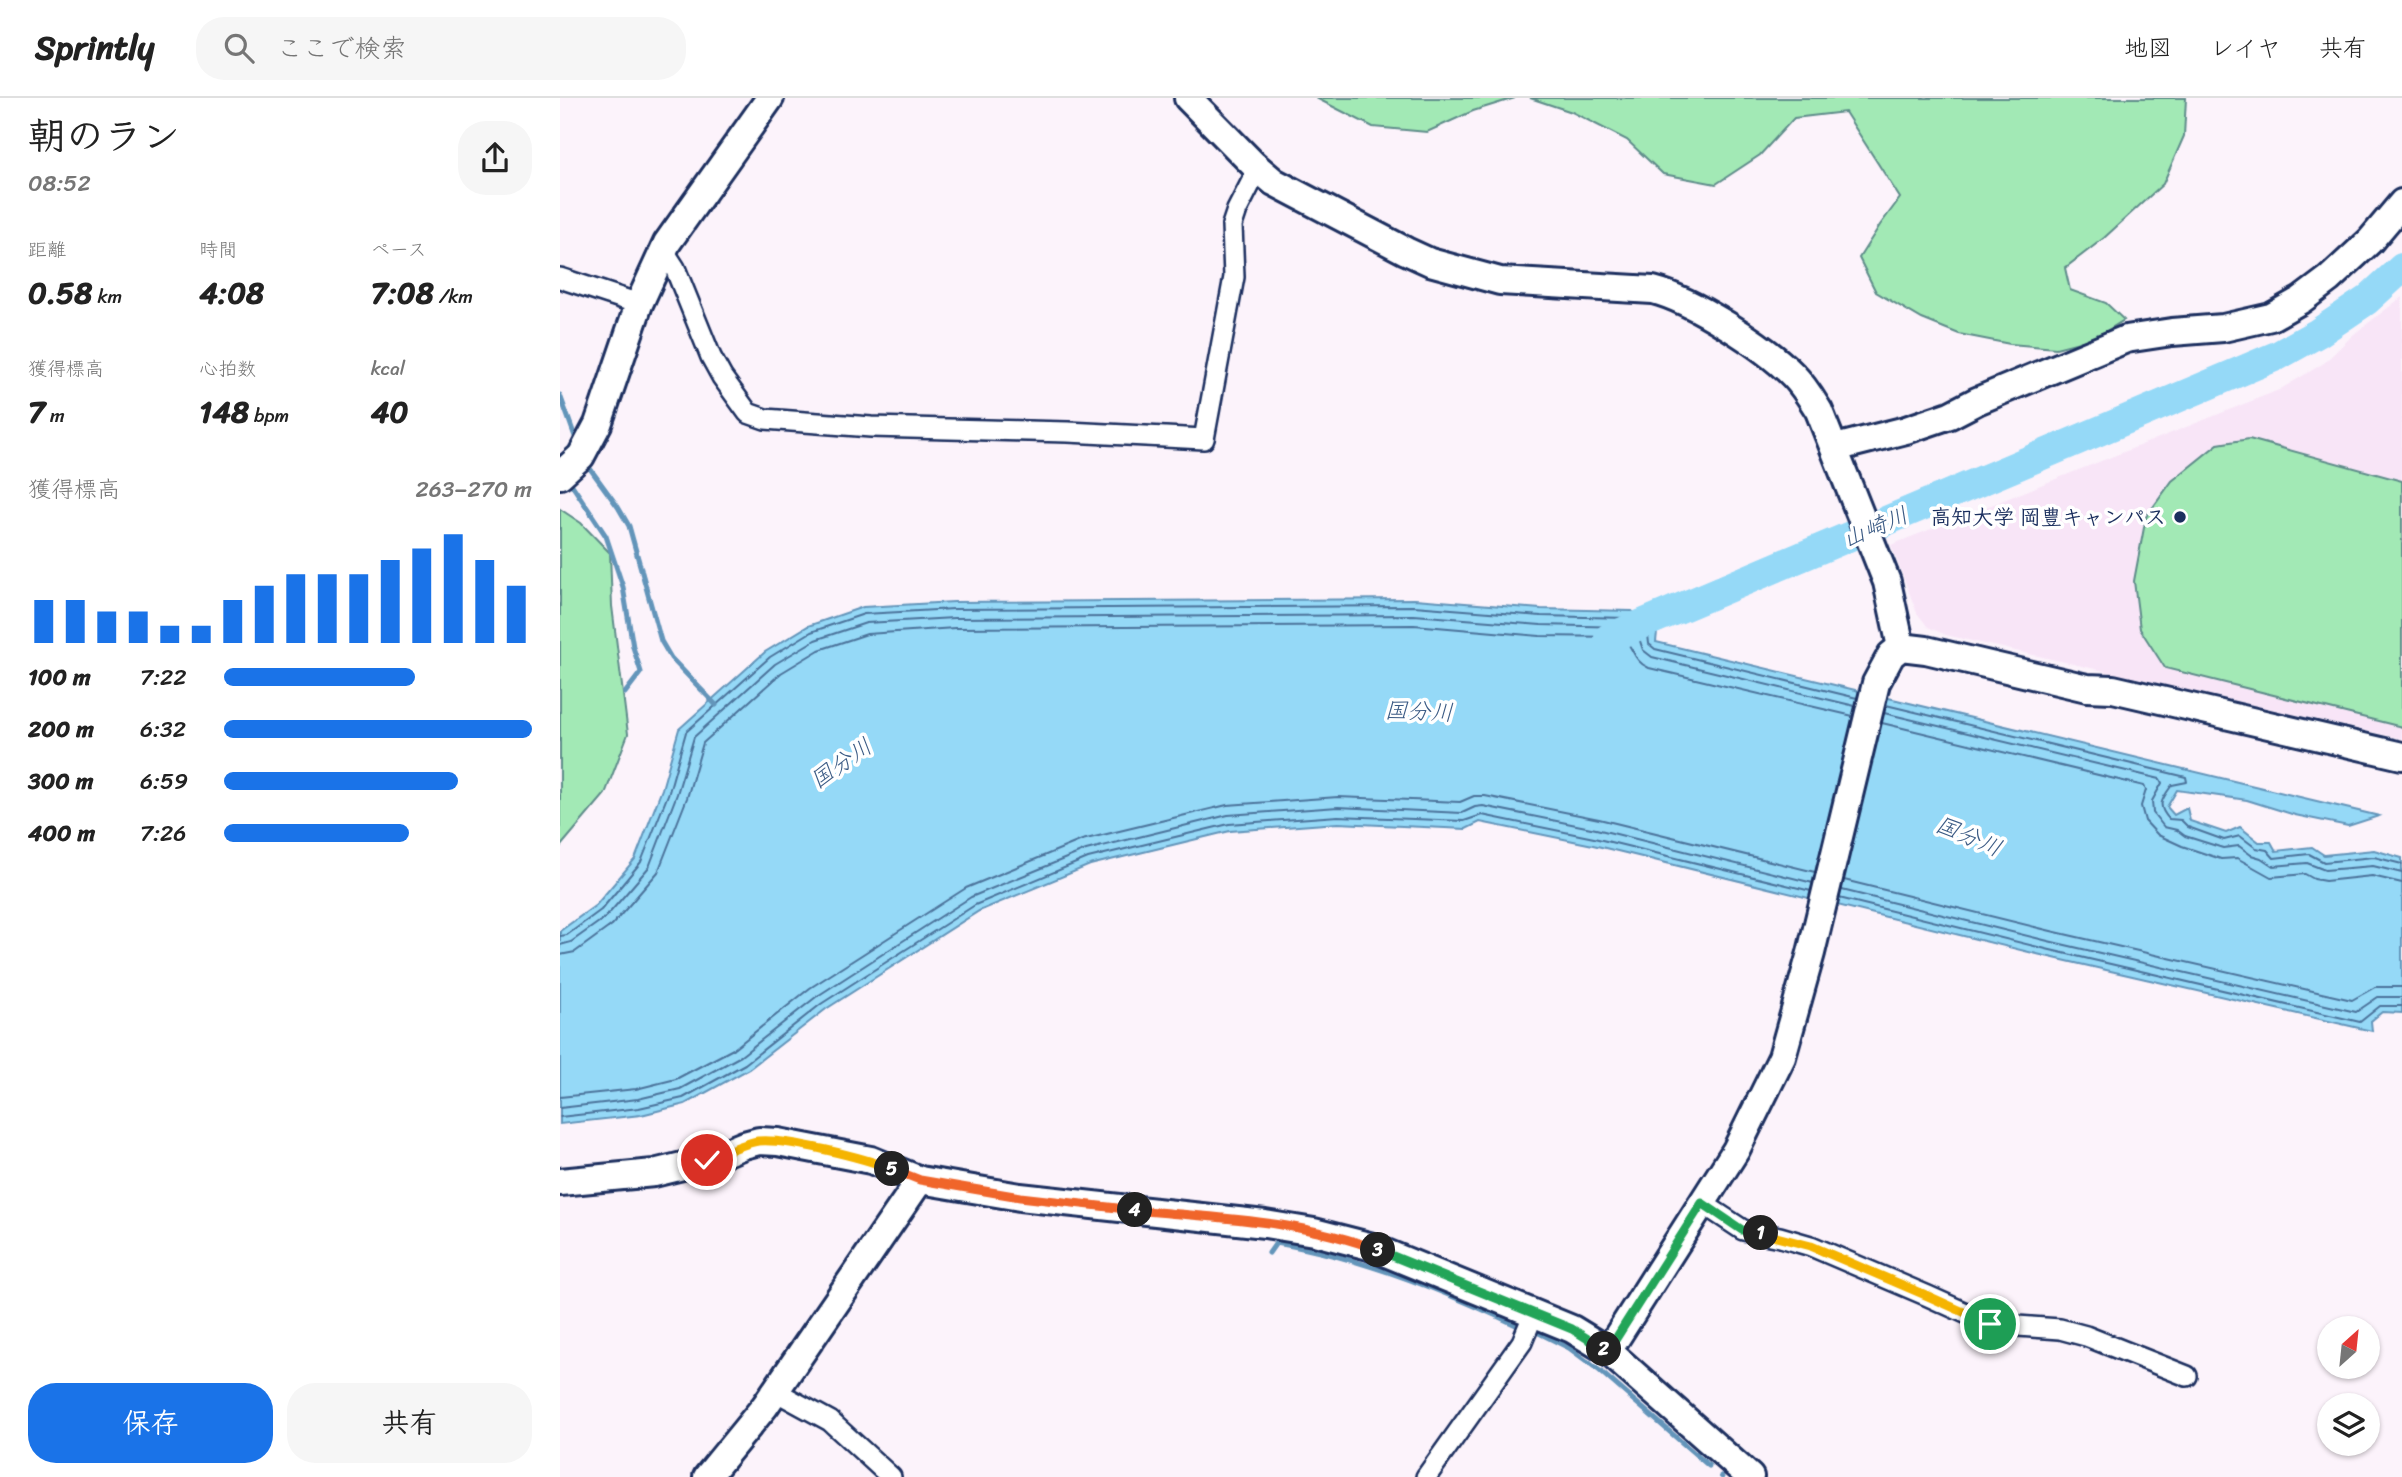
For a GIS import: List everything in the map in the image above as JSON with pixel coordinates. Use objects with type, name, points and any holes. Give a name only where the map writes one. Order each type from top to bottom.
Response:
[{"type":"street","points":[[571,464],[605,405],[639,304],[667,243],[770,98]]},
{"type":"street","points":[[1188,98],[1274,182],[1406,251],[1443,266],[1500,281],[1653,290],[1671,294],[1750,342],[1793,374],[1808,392],[1835,448],[1874,544],[1887,582],[1901,647]]},
{"type":"street","points":[[664,251],[675,268],[711,357],[722,377],[748,412],[765,419],[871,427],[1068,432],[1203,439],[1234,277],[1233,225],[1258,169]]},
{"type":"street","points":[[1835,448],[1906,430],[1950,415],[1977,401],[2126,339],[2223,328],[2271,317],[2301,300],[2329,279],[2370,241],[2402,203]]},
{"type":"street","points":[[560,278],[639,304]]},
{"type":"street","points":[[1608,1351],[1736,1150],[1782,1057],[1811,954],[1876,682],[1891,655],[1901,647],[1926,650],[2088,688],[2126,692],[2402,756]]},
{"type":"street","points":[[560,1182],[654,1173],[707,1160],[744,1145],[760,1141],[778,1142],[871,1160],[920,1180],[1020,1197],[1314,1231],[1369,1246],[1572,1329],[1608,1351],[1750,1477]]},
{"type":"street","points":[[707,1477],[775,1391],[920,1180]]},
{"type":"street","points":[[1702,1203],[1742,1230],[1811,1246],[1990,1324],[2060,1329],[2087,1336],[2187,1376]]},
{"type":"street","points":[[1426,1477],[1522,1342],[1534,1313]]},
{"type":"street","points":[[775,1391],[830,1421],[891,1477]]},
{"type":"shaded area","name":"高知大学 岡豊キャンパス","points":[[2402,297],[2402,739],[1946,635],[1928,627],[1917,613],[1891,545],[2279,390],[2324,363],[2354,334]]},
{"type":"green space","points":[[1316,98],[1515,98],[1473,111],[1427,132],[1373,127]]},
{"type":"green space","points":[[1530,98],[2186,98],[2184,136],[2163,184],[2104,238],[2065,268],[2070,290],[2106,303],[2124,320],[2095,338],[2056,348],[2010,344],[1959,334],[1922,319],[1876,292],[1859,258],[1900,198],[1845,112],[1794,118],[1760,155],[1716,184],[1663,174],[1627,140],[1572,112]]},
{"type":"green space","points":[[2249,439],[2402,481],[2402,727],[2165,668],[2140,629],[2134,581],[2146,517],[2172,481],[2218,444]]},
{"type":"green space","points":[[560,509],[581,523],[610,553],[612,606],[628,734],[605,794],[560,847]]},
{"type":"water","name":"国分川","points":[[1415,599],[1541,609],[1632,611],[1657,632],[1656,642],[2379,816],[2348,826],[2295,815],[2247,800],[2177,790],[2167,807],[2174,815],[2187,808],[2190,821],[2226,833],[2240,827],[2259,842],[2271,842],[2276,851],[2312,847],[2324,855],[2374,850],[2402,858],[2402,1013],[2382,1012],[2371,1021],[2372,1031],[2045,956],[1593,845],[1480,822],[1466,829],[1338,823],[1230,831],[1090,865],[979,911],[826,1009],[749,1069],[685,1104],[641,1115],[560,1124],[560,931],[596,905],[635,859],[662,789],[679,729],[765,652],[808,626],[863,607],[954,602]]},
{"type":"waterway","name":"山崎川","points":[[1609,638],[2279,355],[2367,300],[2402,268]]},
{"type":"waterway","points":[[560,395],[578,445]]},
{"type":"waterway","points":[[586,463],[629,526],[661,641],[671,658],[716,705]]},
{"type":"waterway","points":[[568,479],[606,536],[623,587],[633,647],[641,672],[625,693]]},
{"type":"waterway","points":[[1269,1253],[1276,1243],[1369,1266],[1460,1299],[1518,1326]]},
{"type":"waterway","points":[[1535,1331],[1569,1348],[1600,1371],[1709,1466]]},
{"type":"place","name":"高知大学 岡豊キャンパス","points":[[2180,517]]},
{"type":"route","points":[[707,1160],[744,1145],[760,1141],[778,1142],[871,1160],[920,1180],[1020,1197],[1314,1231],[1369,1246],[1534,1313],[1572,1329],[1608,1351],[1702,1203],[1742,1230],[1811,1246],[1990,1324]]}]
